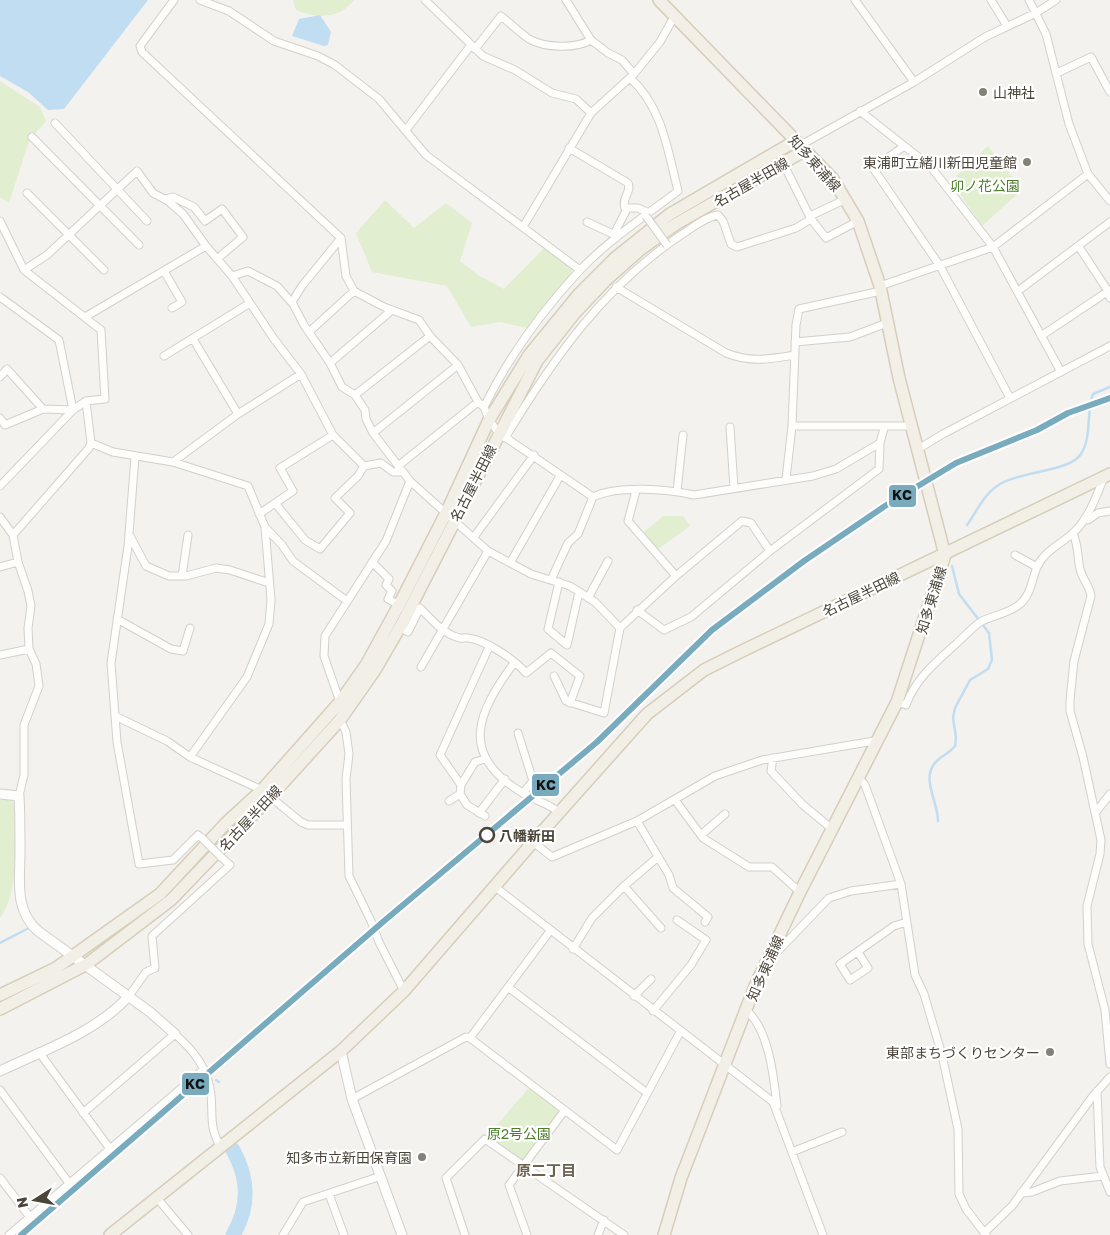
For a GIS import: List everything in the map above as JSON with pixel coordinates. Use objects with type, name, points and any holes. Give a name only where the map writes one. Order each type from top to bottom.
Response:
[{"type":"main road","name":"知多東浦線","points":[[659,0],[833,179],[858,221],[880,288],[911,426],[945,555],[897,702],[772,950],[746,1010],[681,1178],[664,1235]]},
{"type":"main road","name":"名古屋半田線","points":[[0,995],[56,968],[160,894],[226,823],[267,793],[340,720],[375,670],[400,627],[450,515],[489,420],[528,354],[578,294],[615,258],[670,214],[790,144],[801,145],[797,155],[676,224],[641,249],[606,280],[574,314],[537,361],[502,435],[450,515],[366,665],[340,702],[267,793],[172,900],[87,964],[0,1009]]},
{"type":"main road","name":"名古屋半田線","points":[[110,1235],[341,1051],[404,991],[532,842],[647,714],[704,670],[874,586],[945,555],[1107,475]]},
{"type":"street","points":[[174,0],[140,46],[142,52],[341,238],[346,276],[354,290],[362,297],[419,320],[430,336],[458,365],[489,420],[502,435],[534,455],[560,476],[593,496]]},
{"type":"street","points":[[200,0],[229,11],[274,41],[318,56],[335,65],[379,99],[426,155],[580,270]]},
{"type":"street","points":[[425,0],[473,47],[490,60],[515,70],[552,93],[576,99],[591,113]]},
{"type":"street","points":[[275,503],[305,540],[320,549],[350,513],[335,498],[358,476],[364,466],[381,463],[393,472],[400,469],[481,404],[533,326],[580,270],[616,237],[678,191],[663,128],[650,102],[622,60],[608,53],[591,40],[566,0]]},
{"type":"street","points":[[855,0],[914,82]]},
{"type":"street","points":[[991,0],[1007,26]]},
{"type":"street","points":[[1029,0],[1046,34],[1068,124],[1088,174],[1110,201]]},
{"type":"street","points":[[801,145],[914,82],[964,50],[1007,26],[1036,13],[1056,0]]},
{"type":"street","points":[[406,130],[473,47],[501,16],[530,39],[538,42],[567,46],[591,40]]},
{"type":"street","points":[[523,227],[591,113],[632,76],[660,42],[674,17]]},
{"type":"street","points":[[1057,73],[1091,57],[1110,92]]},
{"type":"street","points":[[860,111],[930,167],[993,247],[1062,372]]},
{"type":"street","points":[[55,123],[147,221]]},
{"type":"street","points":[[32,137],[139,245]]},
{"type":"street","points":[[903,147],[873,168],[940,266],[1010,398]]},
{"type":"street","points":[[569,148],[628,183],[629,191],[624,200],[627,209],[616,237]]},
{"type":"street","points":[[783,163],[810,218],[826,238],[858,221]]},
{"type":"street","points":[[24,270],[47,255],[68,233],[136,171],[153,193],[165,199],[183,214],[206,246],[232,276],[301,374],[333,435],[364,466]]},
{"type":"street","points":[[786,479],[792,426],[794,355],[799,309],[880,288],[993,247],[1088,174]]},
{"type":"street","points":[[27,194],[104,270]]},
{"type":"street","points":[[165,199],[173,197],[194,207],[205,221],[222,209],[243,237],[217,259]]},
{"type":"street","points":[[502,435],[586,319],[616,287],[667,245],[712,216],[721,217],[731,244],[737,247],[796,228],[810,218],[846,199]]},
{"type":"street","points":[[627,209],[638,208],[647,214],[667,245]]},
{"type":"street","points":[[0,221],[24,270],[101,330],[105,399],[86,401],[73,410],[0,486]]},
{"type":"street","points":[[587,222],[616,237]]},
{"type":"street","points":[[1018,291],[1110,222]]},
{"type":"street","points":[[293,304],[302,286],[341,238]]},
{"type":"street","points":[[85,317],[206,246]]},
{"type":"street","points":[[1041,336],[1109,293],[1079,247]]},
{"type":"street","points":[[164,270],[182,302],[172,308]]},
{"type":"street","points":[[232,276],[248,271],[277,286],[293,304],[330,363],[342,387],[355,395],[365,410],[366,419],[373,434],[410,481],[488,550],[532,574],[559,582],[579,592],[620,628]]},
{"type":"street","points":[[616,287],[726,353],[742,359],[772,359],[794,355]]},
{"type":"street","points":[[309,332],[354,290]]},
{"type":"street","points":[[0,296],[59,340],[73,410]]},
{"type":"street","points":[[164,356],[250,303]]},
{"type":"street","points":[[330,363],[392,310]]},
{"type":"street","points":[[795,342],[850,337],[888,323]]},
{"type":"street","points":[[355,395],[430,336]]},
{"type":"street","points":[[193,339],[238,414]]},
{"type":"street","points":[[918,450],[1010,398],[1110,346]]},
{"type":"street","points":[[373,434],[458,365]]},
{"type":"street","points":[[0,377],[7,369],[43,408]]},
{"type":"street","points":[[173,462],[238,414],[301,374]]},
{"type":"street","points":[[13,535],[91,443],[86,401]]},
{"type":"street","points":[[0,418],[5,425],[43,408],[73,410]]},
{"type":"street","points":[[792,426],[884,428],[911,426]]},
{"type":"street","points":[[730,427],[734,488]]},
{"type":"street","points":[[637,610],[664,630],[691,617],[770,551],[879,469],[880,443],[884,428]]},
{"type":"street","points":[[260,514],[293,491],[280,468],[333,435]]},
{"type":"street","points":[[677,491],[683,435]]},
{"type":"street","points":[[91,443],[113,452],[173,462],[248,486],[265,527],[268,583],[271,600],[269,624],[247,677],[190,757]]},
{"type":"street","points":[[551,580],[568,543],[578,534],[593,496],[606,491],[677,491],[694,495],[813,476],[836,469],[880,443]]},
{"type":"street","points":[[474,537],[534,455]]},
{"type":"street","points":[[0,1071],[100,1022],[129,996],[146,972],[156,968],[152,936],[230,865],[198,835],[173,860],[139,864],[117,742],[111,663],[129,536],[136,456]]},
{"type":"street","points":[[897,702],[906,704],[915,686],[932,665],[971,629],[1020,605],[1027,594],[1037,567],[1051,548],[1073,533],[1084,518],[1107,475]]},
{"type":"street","points":[[510,563],[560,476]]},
{"type":"street","points":[[340,702],[336,695],[323,648],[325,636],[386,541],[410,481]]},
{"type":"street","points":[[636,491],[628,521],[676,576]]},
{"type":"street","points":[[1084,518],[1088,520],[1098,513],[1110,510]]},
{"type":"street","points":[[0,519],[13,535],[18,562],[31,606],[28,628],[29,649],[36,664],[39,686],[24,725],[24,775],[19,796],[18,891],[23,910],[34,926],[129,996],[175,1034],[195,1054],[204,1069],[211,1094],[211,1127],[220,1147]]},
{"type":"street","points":[[554,676],[566,701],[604,713],[620,628],[637,610],[742,522],[751,523],[770,551]]},
{"type":"street","points":[[265,527],[282,545],[293,561],[347,602]]},
{"type":"street","points":[[1073,533],[1080,556],[1080,570],[1091,596],[1074,662],[1070,711],[1096,812],[1101,840],[1100,854],[1087,906],[1088,944],[1105,1010],[1110,1064]]},
{"type":"street","points":[[182,576],[188,534]]},
{"type":"street","points":[[129,536],[146,566],[169,576],[182,576],[216,568],[230,570],[268,583]]},
{"type":"street","points":[[421,667],[488,550]]},
{"type":"street","points":[[1015,555],[1037,567]]},
{"type":"street","points":[[588,598],[608,560]]},
{"type":"street","points":[[0,568],[18,562]]},
{"type":"street","points":[[372,562],[389,579],[386,585],[392,591],[388,599],[399,605]]},
{"type":"street","points":[[559,582],[548,629],[567,645],[579,592]]},
{"type":"street","points":[[400,627],[408,632],[420,608],[443,629],[460,638],[468,638],[498,650],[519,665],[526,673],[551,653],[580,676],[570,703]]},
{"type":"street","points":[[117,619],[171,649],[183,651],[190,628]]},
{"type":"street","points":[[461,785],[440,755],[488,647]]},
{"type":"street","points":[[0,655],[29,649]]},
{"type":"street","points":[[514,663],[496,689],[479,730],[485,758],[492,768],[523,793],[545,802],[559,812]]},
{"type":"street","points":[[115,716],[167,741],[190,757],[267,793],[300,822],[308,825],[347,825]]},
{"type":"street","points":[[340,720],[346,732],[349,754],[346,779],[348,870],[351,882],[371,921],[378,942],[404,991]]},
{"type":"street","points":[[518,734],[533,781],[523,793]]},
{"type":"street","points":[[532,842],[552,857],[637,821],[715,776],[773,758],[874,741],[877,743]]},
{"type":"street","points":[[485,758],[475,762],[461,785],[460,794],[464,802],[482,815],[506,779]]},
{"type":"street","points":[[773,758],[771,771],[802,804],[832,829]]},
{"type":"street","points":[[859,778],[864,785],[901,884],[915,975],[924,994],[942,1055],[958,1129],[959,1194],[966,1209],[985,1234],[1012,1206],[1097,1091],[1109,1079],[1110,1068]]},
{"type":"street","points":[[0,794],[19,796]]},
{"type":"street","points":[[449,801],[460,794]]},
{"type":"street","points":[[1096,812],[1110,794]]},
{"type":"street","points":[[675,800],[701,834],[749,867],[772,867],[800,892]]},
{"type":"street","points":[[701,834],[725,814]]},
{"type":"street","points":[[637,821],[669,875],[673,888],[708,917],[705,922]]},
{"type":"street","points":[[573,949],[592,918],[624,886],[658,857]]},
{"type":"street","points":[[772,950],[778,952],[829,898],[850,891],[901,884]]},
{"type":"street","points":[[494,886],[680,1032],[763,1092],[777,1109]]},
{"type":"street","points":[[624,886],[660,928]]},
{"type":"street","points":[[653,1011],[691,965],[706,940],[677,920]]},
{"type":"street","points":[[858,952],[894,926],[907,922]]},
{"type":"street","points":[[470,1038],[550,931]]},
{"type":"street","points":[[634,996],[651,979]]},
{"type":"street","points":[[508,987],[647,1093]]},
{"type":"street","points":[[746,1010],[756,1019],[763,1038],[774,1078],[777,1109],[823,1235]]},
{"type":"street","points":[[352,1099],[466,1037],[470,1038],[616,1150],[680,1032]]},
{"type":"street","points":[[83,1113],[175,1034]]},
{"type":"street","points":[[341,1051],[352,1099],[402,1235]]},
{"type":"street","points":[[39,1052],[110,1149]]},
{"type":"street","points":[[9,1235],[204,1069]]},
{"type":"street","points":[[0,1090],[69,1183]]},
{"type":"street","points":[[1097,1091],[1100,1167],[1110,1192]]},
{"type":"street","points":[[527,1235],[510,1184],[522,1165],[565,1110]]},
{"type":"street","points":[[792,1152],[842,1132]]},
{"type":"street","points":[[465,1235],[446,1178],[485,1139],[624,1235]]},
{"type":"street","points":[[285,1234],[303,1202],[381,1176]]},
{"type":"street","points":[[1021,1193],[1032,1192],[1060,1181],[1103,1176]]},
{"type":"street","points":[[0,1178],[30,1217]]},
{"type":"street","points":[[329,1194],[344,1235]]},
{"type":"street","points":[[156,1198],[188,1235]]},
{"type":"street","points":[[598,1235],[604,1220]]},
{"type":"green space","points":[[293,0],[354,0],[342,11],[320,16],[296,10]]},
{"type":"green space","points":[[0,81],[40,107],[46,121],[29,141],[9,203],[0,197]]},
{"type":"green space","name":"卯ノ花公園","points":[[988,146],[1022,190],[982,226],[951,181]]},
{"type":"green space","points":[[385,200],[414,228],[446,203],[472,223],[460,261],[478,275],[504,289],[546,246],[573,267],[567,283],[527,328],[500,322],[471,327],[447,286],[372,272],[356,233]]},
{"type":"green space","points":[[663,516],[683,516],[690,526],[657,550],[644,532]]},
{"type":"green space","points":[[0,797],[8,798],[15,804],[15,863],[11,893],[7,906],[0,918]]},
{"type":"green space","name":"原2号公園","points":[[532,1084],[565,1110],[522,1165],[485,1139]]},
{"type":"water","points":[[0,0],[148,0],[64,109],[48,110],[28,92],[0,76]]},
{"type":"water","points":[[320,15],[331,32],[328,45],[324,46],[292,36],[299,19]]},
{"type":"waterway","points":[[967,525],[984,499],[997,486],[1017,477],[1055,468],[1075,460],[1081,454],[1087,440],[1093,394],[1110,387]]},
{"type":"waterway","points":[[938,821],[930,784],[931,771],[936,761],[955,746],[956,737],[953,718],[955,708],[970,680],[988,669],[992,660],[989,633],[959,594],[952,566]]},
{"type":"waterway","points":[[0,943],[29,928]]},
{"type":"waterway","points":[[233,1150],[245,1182],[245,1203],[239,1224],[233,1235]]},
{"type":"transit line","name":"KC","points":[[21,1235],[384,921],[597,742],[712,630],[804,561],[885,506],[956,463],[1037,430],[1068,413],[1110,398]]},
{"type":"place","name":"山神社","points":[[983,92]]},
{"type":"place","name":"東浦町立緒川新田児童館","points":[[1027,162]]},
{"type":"place","name":"八幡新田","points":[[487,835]]},
{"type":"place","name":"東部まちづくりセンター","points":[[1050,1052]]},
{"type":"place","name":"知多市立新田保育園","points":[[422,1157]]},
{"type":"district","name":"原二丁目","points":[[546,1170]]}]
